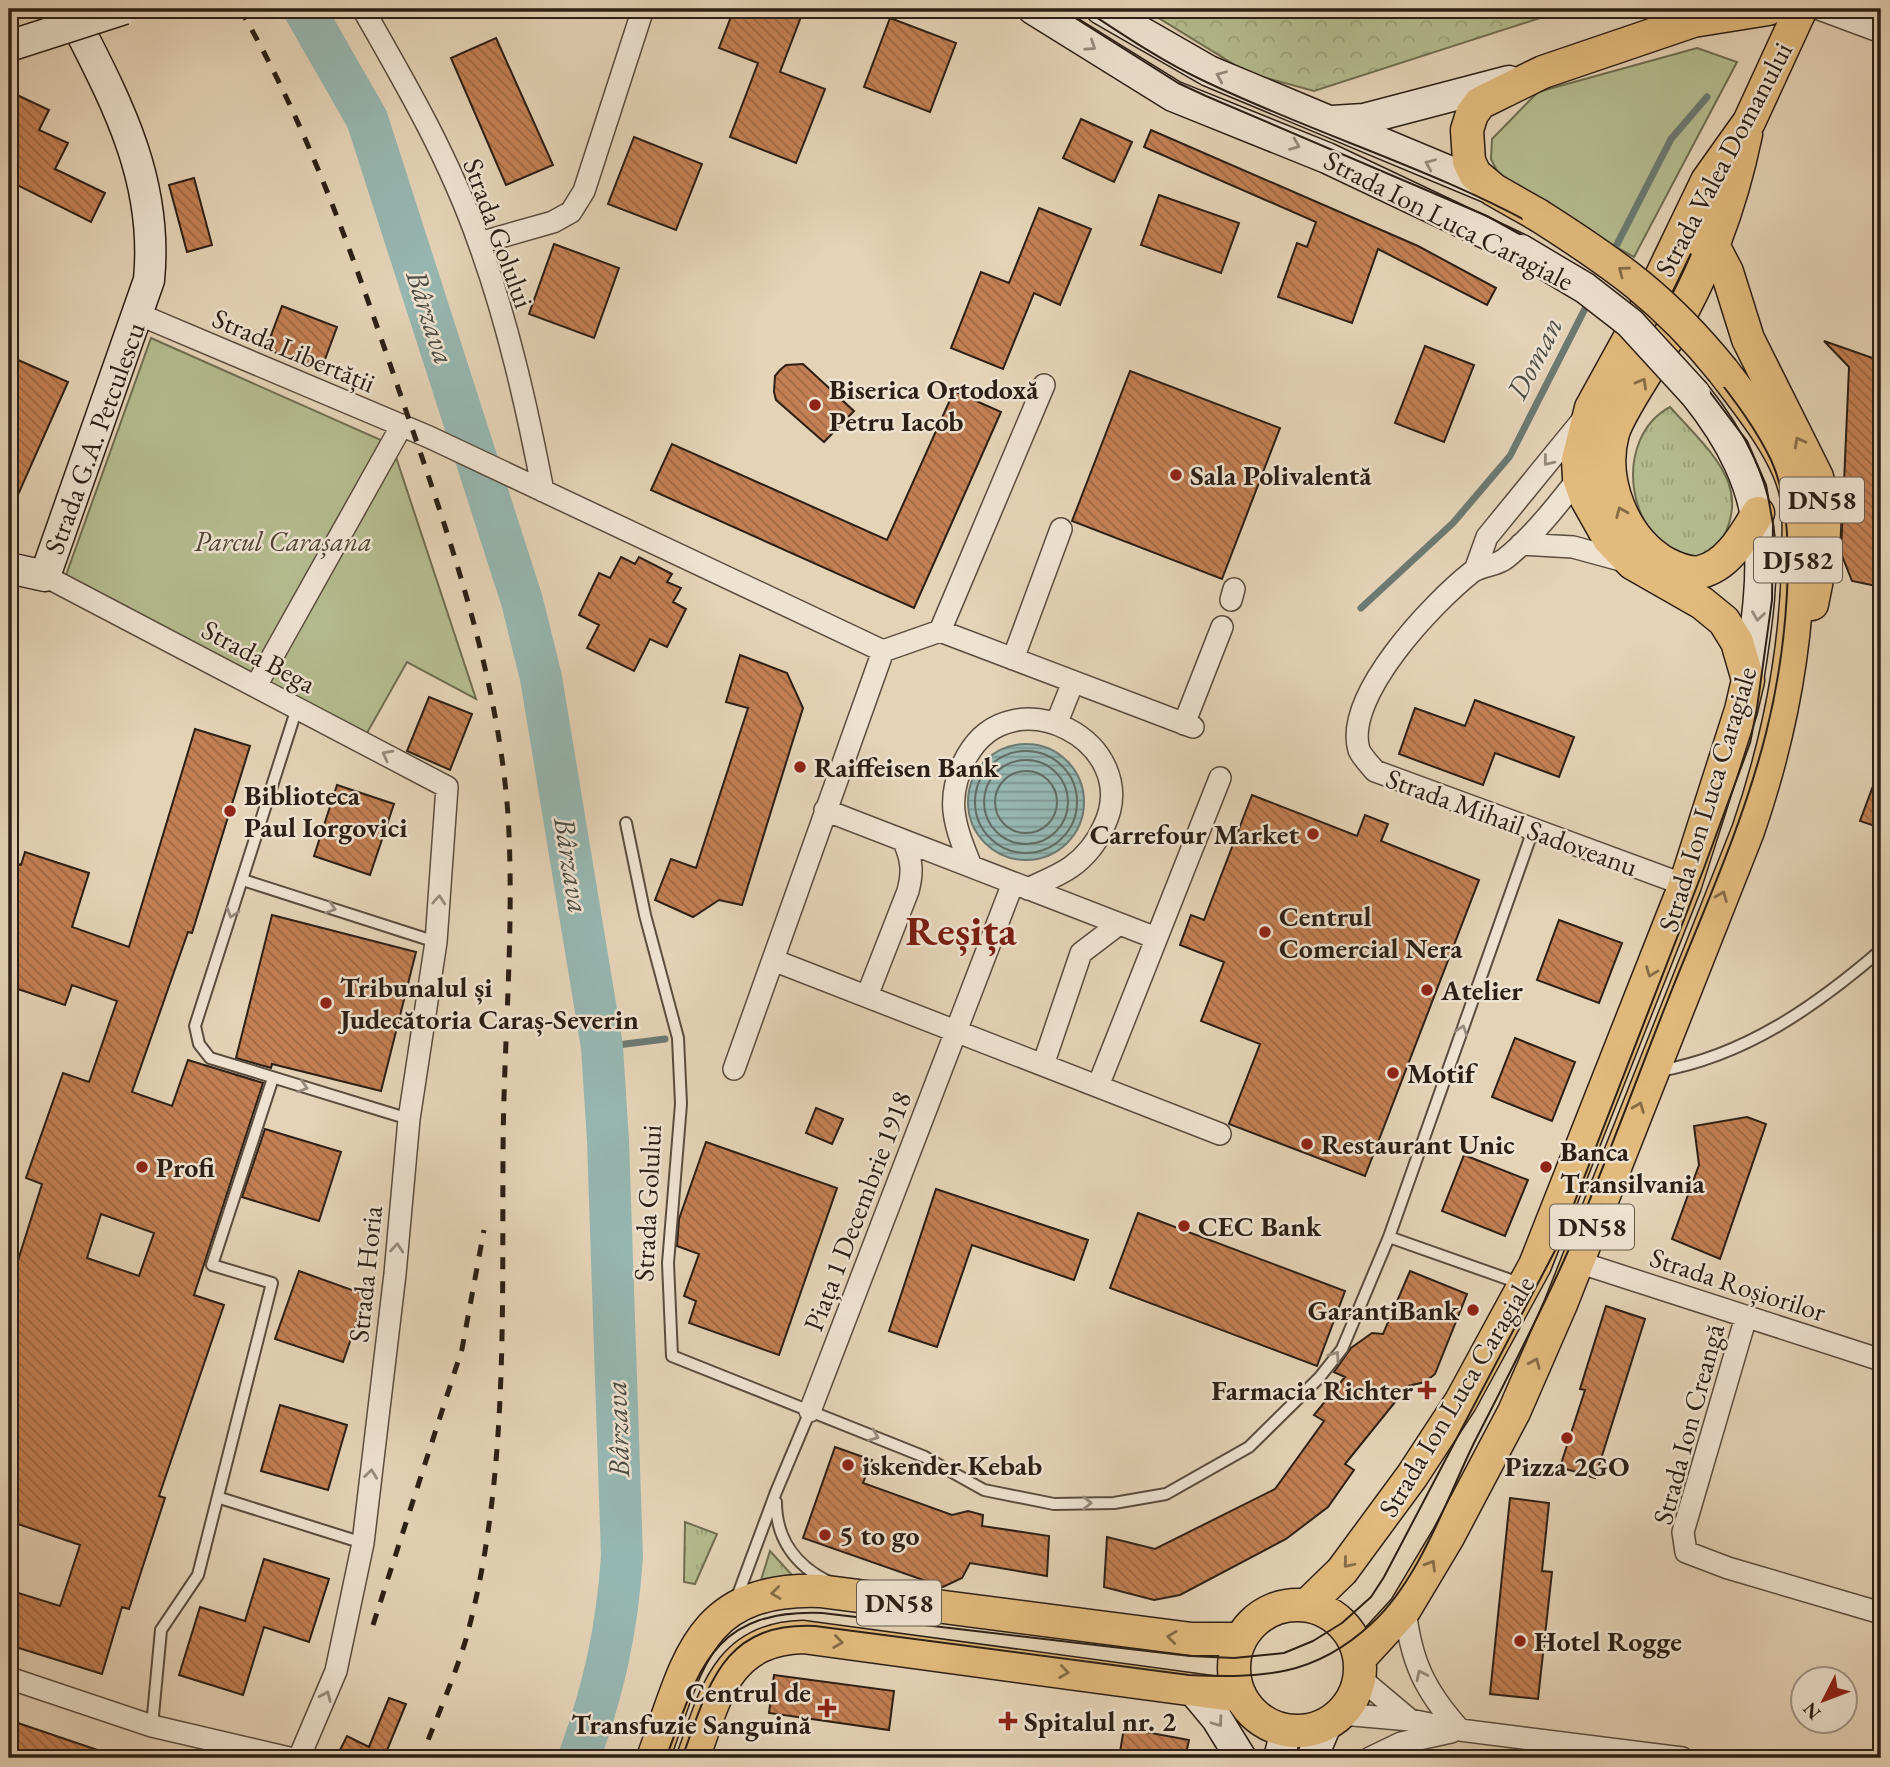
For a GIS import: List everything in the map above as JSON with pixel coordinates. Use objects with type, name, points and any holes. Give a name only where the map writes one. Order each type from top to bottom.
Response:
[{"type":"main road","name":"Strada G.A. Petculescu","points":[[45,576],[149,280],[152,232],[141,171],[115,104],[69,9]]},
{"type":"main road","points":[[9,46],[124,9]]},
{"type":"main road","name":"Strada Ion Luca Caragiale","points":[[1033,9],[1174,96],[1327,158],[1521,250],[1586,288],[1630,323],[1695,394],[1737,454],[1758,513],[1760,598],[1748,680],[1685,885],[1551,1228],[1525,1285],[1461,1401],[1412,1476],[1342,1571],[1307,1605]]},
{"type":"main road","name":"Strada Ion Luca Caragiale","points":[[1101,9],[1209,71],[1493,190],[1538,215],[1625,271],[1658,299],[1723,371],[1760,422],[1787,470],[1798,505],[1798,583],[1793,649],[1770,768],[1748,831],[1578,1262],[1514,1412],[1448,1537],[1405,1609],[1360,1668]]},
{"type":"main road","points":[[1326,121],[1364,119],[1543,72],[1693,21],[1768,9]]},
{"type":"main road","name":"Strada Valea Domanului","points":[[1645,310],[1707,181],[1749,122],[1801,9]]},
{"type":"main road","points":[[1493,190],[1475,174],[1469,161],[1467,130],[1472,114],[1488,98],[1543,72]]},
{"type":"main road","points":[[1749,122],[1734,192],[1715,248],[1614,432],[1611,473],[1618,506],[1636,538],[1662,561],[1675,568],[1697,573],[1718,565],[1745,535],[1758,513]]},
{"type":"main road","points":[[1677,239],[1703,241],[1715,248]]},
{"type":"main road","name":"DN58","points":[[1715,248],[1727,272],[1748,338],[1766,380],[1817,477],[1825,510],[1823,549],[1796,693],[1770,768]]},
{"type":"main road","name":"Strada Mihail Sadoveanu","points":[[1645,310],[1591,408],[1581,442],[1579,478],[1602,528],[1632,563],[1702,603],[1724,621],[1737,642],[1748,680]]},
{"type":"main road","points":[[9,568],[45,576]]},
{"type":"main road","name":"DN58","points":[[653,1758],[697,1647],[708,1629],[733,1608],[774,1592],[820,1591],[1192,1639],[1240,1639]]},
{"type":"main road","points":[[1334,1719],[1283,1745],[1268,1725],[1251,1713],[1240,1696],[1233,1667],[1240,1639],[1252,1623],[1268,1611],[1287,1605],[1307,1605],[1326,1611],[1342,1623],[1353,1639],[1360,1668]]},
{"type":"main road","name":"DN58","points":[[693,1758],[730,1669],[763,1643],[785,1637],[803,1637],[1240,1696]]},
{"type":"main road","name":"DN58","points":[[1334,1719],[1354,1697],[1360,1668]]},
{"type":"main road","points":[[1192,1689],[1217,1720],[1241,1758]]},
{"type":"main road","points":[[1312,1758],[1334,1719]]},
{"type":"street","name":"Strada Golului","points":[[363,9],[424,115],[479,243],[527,409],[536,488]]},
{"type":"street","points":[[479,243],[553,222],[571,212],[584,191],[643,9]]},
{"type":"street","points":[[1819,9],[1866,16],[1881,32]]},
{"type":"street","name":"Strada Libertății","points":[[140,308],[429,437],[536,488]]},
{"type":"street","points":[[940,631],[1044,385]]},
{"type":"street","name":"Strada Mihail Sadoveanu","points":[[1475,570],[1487,537],[1591,408]]},
{"type":"street","points":[[256,686],[401,425]]},
{"type":"street","name":"Strada Mihail Sadoveanu","points":[[1614,432],[1579,478],[1521,544],[1504,560],[1475,570],[1415,628],[1377,675],[1362,713],[1358,731],[1359,751],[1375,771],[1685,885]]},
{"type":"street","points":[[536,488],[883,652],[940,631],[1189,725],[1228,609]]},
{"type":"street","points":[[1013,659],[1061,529]]},
{"type":"street","name":"Strada Mihail Sadoveanu","points":[[1521,544],[1573,547],[1632,563]]},
{"type":"street","name":"Strada Bega","points":[[45,576],[447,787]]},
{"type":"street","points":[[734,1069],[883,652]]},
{"type":"street","points":[[1057,722],[1073,682]]},
{"type":"street","points":[[971,866],[952,810],[956,778],[973,746],[996,726],[1027,718],[1057,722],[1083,739],[1101,759],[1113,782],[1112,810],[1097,841],[1072,866],[1021,886]]},
{"type":"street","points":[[1098,1086],[1220,778]]},
{"type":"street","name":"Strada Horia","points":[[299,1758],[337,1671],[363,1543],[395,1274],[409,1119],[436,942],[447,787]]},
{"type":"street","points":[[825,810],[1156,938]]},
{"type":"street","points":[[867,996],[913,873],[911,858],[904,842]]},
{"type":"street","name":"Piața 1 Decembrie 1918","points":[[810,1411],[956,1031],[1021,886]]},
{"type":"street","points":[[1044,1065],[1081,953],[1119,924]]},
{"type":"street","points":[[773,960],[1220,1134]]},
{"type":"street","name":"Strada Roșiorilor","points":[[1578,1262],[1881,1360]]},
{"type":"street","name":"Strada Ion Creangă","points":[[1746,1317],[1683,1532],[1686,1552],[1728,1568],[1881,1613]]},
{"type":"street","points":[[1405,1609],[1413,1660],[1428,1690],[1460,1730]]},
{"type":"street","points":[[1360,1668],[1410,1720]]},
{"type":"street","points":[[9,1678],[152,1726],[289,1758]]},
{"type":"street","points":[[1334,1719],[1410,1720],[1460,1730],[1682,1758]]},
{"type":"street","points":[[1370,1758],[1401,1743],[1460,1730]]},
{"type":"lane","points":[[297,708],[195,1026],[199,1044],[210,1058],[409,1119]]},
{"type":"lane","name":"Strada Golului","points":[[626,823],[645,915],[678,1038],[681,1104],[668,1264],[672,1356],[810,1411]]},
{"type":"lane","points":[[733,1608],[776,1492],[810,1411],[925,1457],[984,1490],[1054,1504],[1114,1503],[1166,1494],[1249,1447],[1319,1378],[1342,1349],[1390,1237],[1533,830]]},
{"type":"lane","points":[[243,880],[436,942]]},
{"type":"lane","points":[[1653,1072],[1696,1065],[1757,1038],[1808,1007],[1881,950]]},
{"type":"lane","points":[[152,1726],[161,1629],[198,1575],[220,1498],[272,1283],[212,1265],[273,1078]]},
{"type":"lane","points":[[1390,1237],[1525,1285]]},
{"type":"lane","points":[[776,1492],[779,1532],[789,1549],[802,1565],[860,1598]]},
{"type":"lane","points":[[220,1498],[363,1543]]},
{"type":"green space","points":[[1144,9],[1568,9],[1314,91],[1248,73]]},
{"type":"green space","points":[[1697,48],[1737,62],[1634,257],[1503,183],[1491,159],[1492,139],[1538,92]]},
{"type":"green space","name":"Parcul Carașana","points":[[151,338],[392,445],[476,699],[407,662],[367,733],[65,578]]},
{"type":"green space","points":[[1670,407],[1715,458],[1731,493],[1732,512],[1725,533],[1711,556],[1692,559],[1668,548],[1651,532],[1640,511],[1634,488],[1634,464],[1640,441],[1652,422]]},
{"type":"green space","points":[[685,1522],[717,1534],[695,1584],[684,1582]]},
{"type":"green space","points":[[770,1551],[792,1575],[761,1580]]},
{"type":"water","points":[[1026,744],[1048,749],[1067,761],[1079,780],[1084,802],[1079,824],[1067,843],[1048,855],[1026,860],[1004,855],[985,843],[973,824],[968,802],[973,780],[985,761],[1004,749]]},
{"type":"building","points":[[734,9],[804,9],[780,72],[825,89],[796,163],[730,137],[758,63],[719,48]]},
{"type":"building","points":[[890,18],[956,43],[930,112],[864,87]]},
{"type":"building","points":[[496,38],[553,165],[506,185],[451,58]]},
{"type":"building","points":[[17,95],[49,110],[39,130],[68,143],[55,169],[105,193],[91,222],[9,181],[9,112]]},
{"type":"building","points":[[1081,119],[1132,142],[1114,182],[1063,158]]},
{"type":"building","points":[[1151,130],[1418,246],[1496,288],[1487,305],[1378,249],[1352,323],[1278,297],[1297,243],[1307,247],[1316,222],[1144,147]]},
{"type":"building","points":[[634,137],[702,164],[676,230],[608,204]]},
{"type":"building","points":[[194,178],[212,245],[187,252],[169,185]]},
{"type":"building","points":[[1159,195],[1239,223],[1221,273],[1141,245]]},
{"type":"building","points":[[1039,208],[1091,229],[1060,305],[1034,293],[1003,369],[951,348],[981,272],[1009,283]]},
{"type":"building","points":[[554,244],[619,268],[594,338],[529,314]]},
{"type":"building","points":[[282,306],[337,327],[321,370],[266,349]]},
{"type":"building","points":[[1824,341],[1881,361],[1881,587],[1852,581],[1841,553],[1849,367]]},
{"type":"building","points":[[1425,346],[1474,365],[1444,442],[1395,423]]},
{"type":"building","points":[[9,356],[68,382],[9,515]]},
{"type":"building","name":"Biserica Ortodoxă Petru Iacob","points":[[803,364],[854,411],[824,442],[776,400],[775,376],[786,365]]},
{"type":"building","name":"Sala Polivalentă","points":[[1130,371],[1280,428],[1222,579],[1072,521]]},
{"type":"building","points":[[954,391],[1001,412],[914,608],[651,490],[672,444],[887,540]]},
{"type":"building","points":[[621,557],[635,564],[639,557],[672,574],[667,582],[681,588],[673,602],[686,609],[667,647],[650,639],[634,671],[587,648],[599,625],[579,615],[599,573],[610,578]]},
{"type":"building","points":[[740,655],[787,673],[803,708],[742,905],[719,900],[693,917],[655,900],[671,859],[696,868],[748,708],[726,702]]},
{"type":"building","points":[[429,697],[472,714],[450,770],[407,751]]},
{"type":"building","points":[[1475,700],[1574,737],[1559,777],[1495,753],[1483,785],[1399,754],[1415,708],[1465,726]]},
{"type":"building","points":[[195,729],[250,746],[192,933],[188,932],[132,1092],[172,1106],[188,1060],[263,1083],[194,1295],[224,1305],[159,1496],[165,1498],[129,1609],[122,1607],[102,1674],[9,1645],[9,1590],[60,1606],[80,1545],[9,1521],[9,1289],[42,1184],[26,1178],[63,1073],[89,1082],[117,1001],[72,985],[65,1005],[9,986],[9,861],[21,865],[25,852],[89,873],[72,927],[129,947]],"holes":[[[101,1214],[154,1233],[139,1276],[87,1258]]]},
{"type":"building","points":[[1881,770],[1881,828],[1860,821]]},
{"type":"building","points":[[337,785],[394,804],[370,875],[314,856]]},
{"type":"building","points":[[1252,795],[1357,836],[1365,815],[1388,824],[1381,841],[1479,880],[1365,1176],[1229,1124],[1260,1044],[1201,1021],[1224,962],[1180,945],[1191,915],[1204,920]]},
{"type":"building","name":"Tribunalul și Judecătoria Caraș-Severin","points":[[272,915],[416,952],[381,1091],[272,1064],[271,1068],[236,1058]]},
{"type":"building","points":[[1559,920],[1622,943],[1599,1003],[1537,980]]},
{"type":"building","points":[[1515,1038],[1575,1062],[1552,1121],[1492,1097]]},
{"type":"building","points":[[816,1108],[843,1119],[832,1144],[806,1133]]},
{"type":"building","points":[[1747,1117],[1766,1124],[1720,1259],[1672,1239],[1699,1165],[1694,1126]]},
{"type":"building","points":[[265,1129],[341,1152],[319,1221],[242,1197]]},
{"type":"building","points":[[706,1142],[837,1188],[779,1355],[689,1323],[696,1301],[684,1296],[699,1254],[677,1246],[679,1219]]},
{"type":"building","points":[[1464,1155],[1528,1180],[1505,1236],[1442,1211]]},
{"type":"building","points":[[936,1189],[1088,1240],[1074,1280],[972,1245],[937,1347],[889,1331]]},
{"type":"building","points":[[1138,1213],[1345,1291],[1317,1366],[1110,1288]]},
{"type":"building","points":[[299,1271],[366,1295],[343,1362],[275,1339]]},
{"type":"building","points":[[1410,1271],[1467,1294],[1435,1374],[1425,1382],[1408,1386],[1345,1464],[1354,1470],[1328,1507],[1286,1539],[1180,1595],[1154,1600],[1104,1587],[1107,1537],[1155,1549],[1275,1489],[1324,1421],[1314,1415],[1345,1377],[1334,1372],[1351,1348],[1372,1333],[1383,1334]]},
{"type":"building","points":[[1606,1306],[1645,1319],[1595,1478],[1560,1467],[1585,1390],[1580,1389]]},
{"type":"building","points":[[280,1405],[347,1425],[328,1490],[261,1471]]},
{"type":"building","points":[[835,1447],[872,1460],[863,1483],[952,1515],[968,1511],[983,1515],[982,1526],[1049,1536],[1047,1576],[970,1563],[962,1578],[943,1587],[803,1538]]},
{"type":"building","name":"Hotel Rogge","points":[[1510,1498],[1549,1503],[1542,1571],[1552,1572],[1538,1699],[1490,1694]]},
{"type":"building","points":[[264,1559],[329,1579],[309,1642],[264,1627],[243,1695],[179,1675],[200,1607],[245,1621]]},
{"type":"building","name":"Centrul de Transfuzie Sanguină","points":[[774,1675],[894,1691],[889,1730],[769,1713]]},
{"type":"building","points":[[389,1698],[406,1704],[385,1755],[391,1758],[336,1758],[347,1736],[369,1747]]},
{"type":"building","points":[[9,1720],[112,1755],[111,1758],[9,1758]]},
{"type":"building","points":[[1124,1728],[1189,1740],[1185,1758],[1119,1758]]},
{"type":"waterway","name":"Bârzava","points":[[304,9],[367,119],[522,601],[541,678],[602,1047],[608,1141],[622,1556],[617,1609],[608,1659],[579,1758]]},
{"type":"waterway","name":"Doman","points":[[1612,254],[1671,139],[1707,97]]},
{"type":"waterway","name":"Doman","points":[[1361,608],[1453,523],[1510,456],[1590,299]]},
{"type":"waterway","name":"Doman","points":[[602,1047],[665,1039]]},
{"type":"tram line","points":[[9,16],[31,9]]},
{"type":"tram line","points":[[9,31],[77,9]]},
{"type":"tram line","points":[[666,1758],[689,1698],[715,1651],[733,1634],[755,1622],[785,1614],[822,1613],[1190,1656],[1234,1658],[1284,1653],[1313,1641],[1342,1623],[1371,1597],[1558,1245],[1750,743],[1772,600],[1773,524],[1766,485],[1747,441],[1694,371],[1636,310],[1565,259],[1487,216],[1178,83],[1061,9]]},
{"type":"tram line","points":[[682,1758],[711,1683],[724,1663],[739,1647],[759,1635],[784,1628],[815,1626],[1189,1675],[1240,1676],[1264,1674],[1308,1664],[1350,1642],[1371,1624],[1403,1586],[1430,1540],[1473,1445],[1569,1249],[1723,864],[1747,799],[1773,704],[1787,595],[1786,521],[1780,488],[1771,460],[1745,416],[1714,374],[1661,316],[1603,268],[1542,229],[1477,196],[1202,80],[1156,55],[1084,9]]},
{"type":"railway","points":[[240,9],[266,55],[311,152],[368,301],[454,554],[483,658],[503,762],[508,815],[510,901],[502,1340],[496,1462],[480,1581],[466,1639],[421,1758]]},
{"type":"railway","points":[[373,1625],[462,1349],[484,1230]]},
{"type":"place","name":"Biserica Ortodoxă Petru Iacob","points":[[815,405]]},
{"type":"place","name":"Sala Polivalentă","points":[[1176,475]]},
{"type":"place","name":"Raiffeisen Bank","points":[[800,767]]},
{"type":"place","name":"Biblioteca Paul Iorgovici","points":[[230,811]]},
{"type":"place","name":"Carrefour Market","points":[[1313,834]]},
{"type":"place","name":"Centrul Comercial Nera","points":[[1265,932]]},
{"type":"place","name":"Atelier","points":[[1427,990]]},
{"type":"place","name":"Tribunalul și Judecătoria Caraș-Severin","points":[[326,1003]]},
{"type":"place","name":"Motif","points":[[1393,1073]]},
{"type":"place","name":"Restaurant Unic","points":[[1307,1144]]},
{"type":"place","name":"Profi","points":[[142,1167]]},
{"type":"place","name":"Banca Transilvania","points":[[1546,1167]]},
{"type":"place","name":"CEC Bank","points":[[1184,1226]]},
{"type":"place","name":"GarantiBank","points":[[1473,1310]]},
{"type":"place","name":"Farmacia Richter","points":[[1427,1390]]},
{"type":"place","name":"Pizza 2GO","points":[[1567,1438]]},
{"type":"place","name":"iskender Kebab","points":[[848,1465]]},
{"type":"place","name":"5 to go","points":[[825,1535]]},
{"type":"place","name":"Hotel Rogge","points":[[1520,1641]]},
{"type":"place","name":"Centrul de Transfuzie Sanguină","points":[[827,1708]]},
{"type":"place","name":"Spitalul nr. 2","points":[[1008,1721]]},
{"type":"district","name":"Reșița","points":[[961,930]]}]
